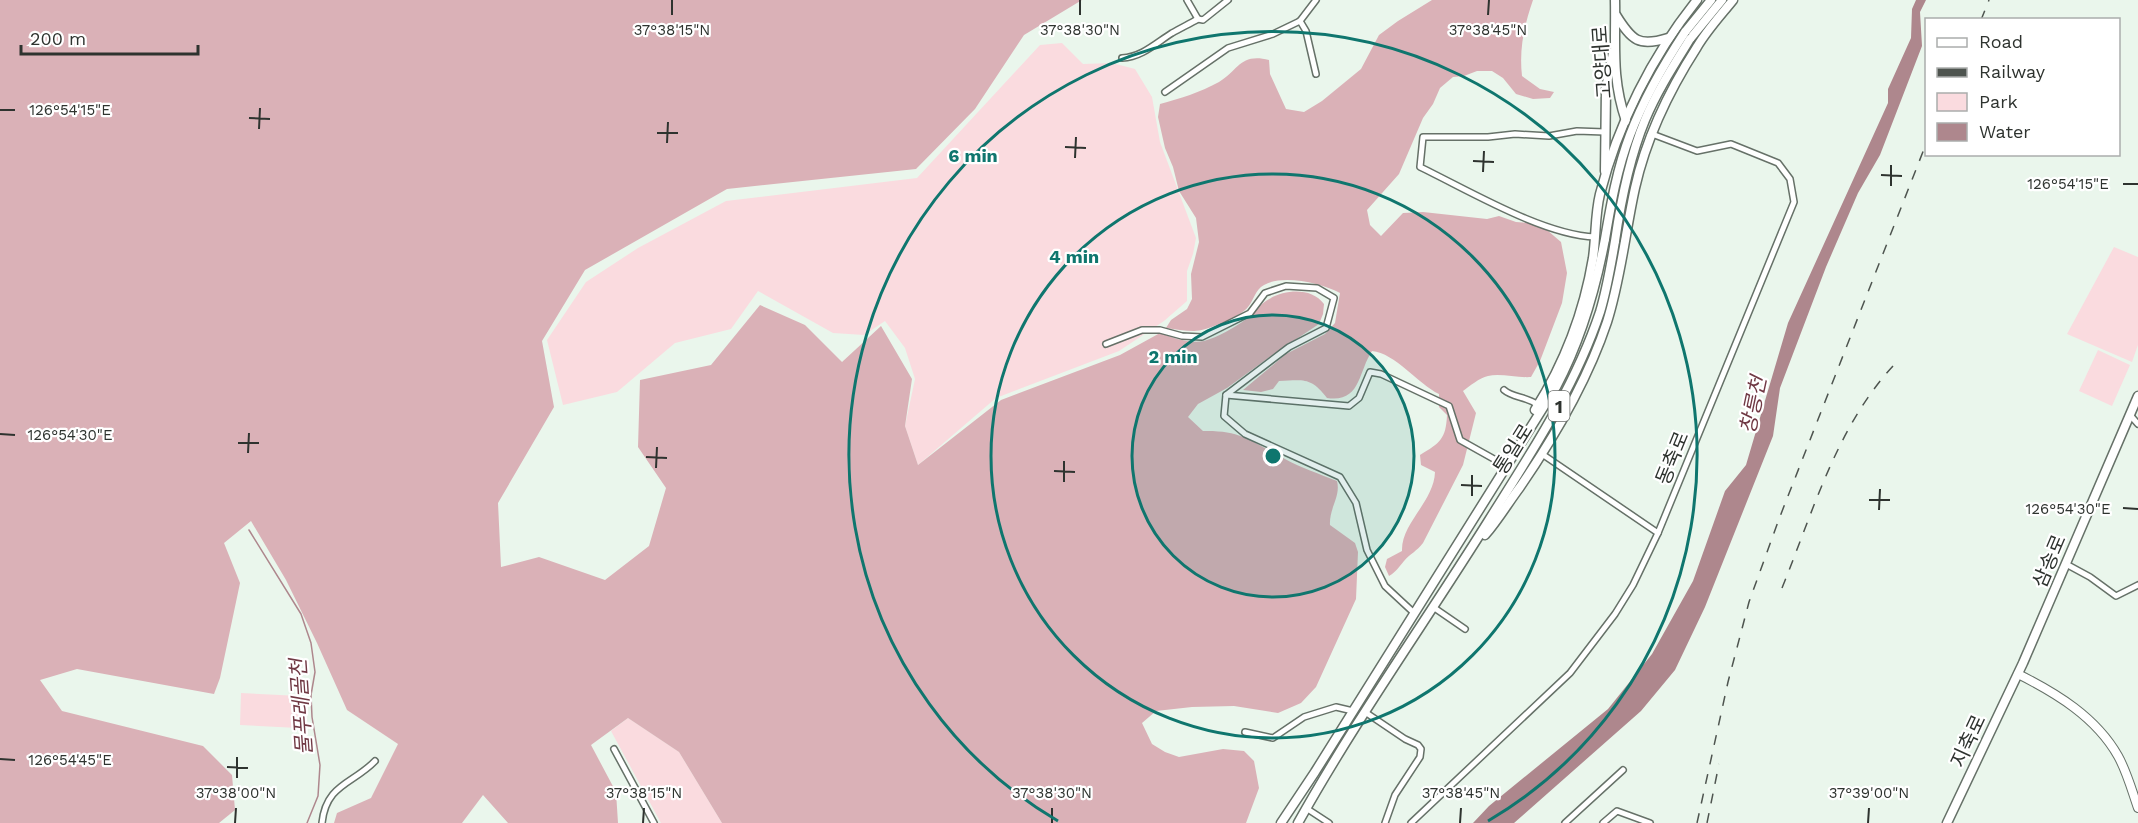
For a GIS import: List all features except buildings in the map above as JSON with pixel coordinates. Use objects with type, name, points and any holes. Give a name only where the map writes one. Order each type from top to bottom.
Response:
[{"type":"main road","name":"고양대로","points":[[1615,0],[1613,53],[1615,82],[1626,121]]},
{"type":"main road","points":[[1456,546],[1480,498],[1538,405],[1570,343],[1583,302],[1596,237],[1599,200],[1626,121],[1668,38],[1697,0]]},
{"type":"main road","name":"통일로","points":[[1298,823],[1365,712],[1467,555],[1565,396],[1585,351],[1605,292],[1620,208],[1633,153],[1655,99],[1688,35],[1711,0]]},
{"type":"main road","name":"통일로","points":[[1281,823],[1556,387],[1576,347],[1592,302],[1614,188],[1630,135],[1667,60],[1722,0]]},
{"type":"main road","points":[[1467,555],[1490,528],[1542,454],[1569,409],[1588,370],[1606,324],[1618,284],[1635,186],[1652,134],[1670,93],[1698,45],[1733,0]]},
{"type":"main road","points":[[1615,14],[1625,30],[1643,42],[1648,44],[1668,38]]},
{"type":"main road","points":[[1605,178],[1606,88],[1613,53]]},
{"type":"main road","points":[[1626,121],[1652,134]]},
{"type":"main road","points":[[1599,200],[1609,192],[1619,191],[1626,195],[1632,203]]},
{"type":"main road","name":"삼송로","points":[[2018,674],[2138,396]]},
{"type":"main road","points":[[2018,674],[2054,692],[2097,729],[2117,755],[2138,808]]},
{"type":"main road","name":"지축로","points":[[1947,823],[2018,674]]},
{"type":"street","points":[[1187,0],[1198,19]]},
{"type":"street","points":[[1122,58],[1133,58],[1198,19],[1203,20],[1228,0]]},
{"type":"street","points":[[1165,92],[1228,48],[1273,34],[1300,21],[1316,0]]},
{"type":"street","points":[[1300,21],[1306,31],[1316,74]]},
{"type":"street","points":[[1596,237],[1558,231],[1420,166],[1423,137],[1488,137],[1515,134],[1549,136],[1577,131],[1605,132]]},
{"type":"street","name":"동축로","points":[[1411,823],[1570,673],[1615,614],[1633,585],[1658,533],[1794,202],[1790,178],[1778,163],[1731,144],[1697,151],[1652,134]]},
{"type":"street","points":[[1106,344],[1142,330],[1160,330],[1182,336],[1202,337],[1250,313],[1265,293],[1286,286],[1317,288],[1334,298],[1326,328],[1289,347],[1226,395],[1224,416],[1245,434],[1340,477],[1356,502],[1367,550],[1385,586],[1413,612]]},
{"type":"street","name":"통일로","points":[[1226,395],[1349,406],[1359,398],[1370,372],[1381,374],[1449,406],[1460,440],[1501,463]]},
{"type":"street","points":[[1504,390],[1508,394],[1529,399],[1538,405]]},
{"type":"street","points":[[2130,415],[2138,424]]},
{"type":"street","points":[[1542,454],[1658,533]]},
{"type":"street","points":[[2066,564],[2090,577],[2116,596],[2138,585]]},
{"type":"street","points":[[1433,608],[1465,629]]},
{"type":"street","points":[[1245,732],[1273,738],[1304,717],[1336,706],[1353,711]]},
{"type":"street","points":[[1365,712],[1418,745],[1421,753],[1395,795],[1385,823]]},
{"type":"street","points":[[614,749],[654,823]]},
{"type":"street","points":[[322,823],[323,814],[334,790],[369,767],[375,760]]},
{"type":"street","points":[[1565,823],[1623,770]]},
{"type":"street","points":[[1306,808],[1329,823]]},
{"type":"street","points":[[1603,823],[1617,811],[1650,823]]},
{"type":"green space","points":[[1062,43],[1083,64],[1112,63],[1135,69],[1152,97],[1160,142],[1196,238],[1187,271],[1187,301],[1164,321],[1119,351],[996,398],[918,465],[905,426],[915,379],[905,348],[885,321],[864,335],[833,333],[758,291],[731,329],[675,343],[617,392],[563,405],[547,340],[586,282],[638,248],[726,201],[917,178],[1040,45]]},
{"type":"green space","points":[[2114,247],[2138,257],[2138,345],[2132,362],[2067,334]]},
{"type":"green space","points":[[2098,350],[2130,365],[2112,406],[2079,391]]},
{"type":"green space","points":[[241,693],[300,696],[298,728],[240,725]]},
{"type":"green space","points":[[628,718],[679,752],[722,823],[661,823],[611,731]]},
{"type":"shaded area","points":[[0,0],[1082,0],[1024,35],[975,109],[916,169],[727,189],[585,270],[542,341],[554,407],[498,503],[501,567],[539,557],[605,580],[649,546],[666,488],[638,447],[640,380],[711,365],[760,305],[805,325],[842,362],[881,326],[912,379],[905,426],[918,465],[1001,400],[1120,355],[1160,333],[1176,339],[1204,341],[1236,326],[1276,295],[1294,292],[1311,294],[1324,304],[1319,324],[1227,388],[1198,404],[1188,417],[1203,431],[1237,435],[1297,465],[1337,481],[1338,487],[1330,525],[1355,543],[1358,552],[1356,599],[1316,687],[1301,703],[1278,713],[1234,706],[1156,711],[1142,723],[1152,744],[1179,757],[1223,749],[1244,751],[1254,761],[1259,788],[1246,823],[722,823],[679,752],[628,718],[591,745],[616,792],[618,823],[508,823],[483,795],[462,823],[334,823],[337,813],[371,798],[398,744],[347,710],[286,580],[251,521],[224,543],[240,583],[220,678],[214,694],[77,669],[40,680],[62,711],[203,746],[232,775],[235,810],[219,823],[0,823]]},
{"type":"shaded area","points":[[1432,0],[1533,0],[1523,38],[1522,76],[1540,89],[1554,92],[1550,98],[1533,99],[1516,94],[1503,78],[1492,71],[1477,71],[1453,77],[1440,88],[1423,118],[1399,174],[1367,210],[1370,225],[1381,236],[1403,213],[1423,212],[1487,219],[1499,216],[1516,222],[1540,224],[1561,242],[1567,273],[1562,303],[1540,361],[1531,377],[1488,376],[1463,391],[1476,413],[1463,465],[1423,543],[1389,576],[1385,567],[1387,559],[1402,551],[1407,531],[1433,483],[1435,472],[1421,465],[1420,455],[1441,439],[1445,430],[1447,415],[1439,407],[1439,394],[1389,357],[1372,351],[1357,384],[1346,396],[1327,398],[1316,386],[1301,380],[1279,381],[1273,389],[1261,392],[1243,390],[1286,354],[1325,334],[1335,323],[1340,293],[1313,283],[1291,280],[1272,282],[1259,290],[1244,311],[1222,323],[1194,331],[1166,328],[1171,320],[1187,309],[1192,299],[1191,274],[1199,242],[1196,218],[1179,191],[1158,117],[1160,104],[1205,89],[1219,82],[1246,61],[1259,58],[1269,60],[1270,74],[1286,109],[1304,112],[1322,101],[1361,69],[1379,35]]},
{"type":"water","points":[[1916,0],[1926,0],[1920,12],[1922,46],[1880,155],[1858,193],[1826,267],[1780,388],[1773,436],[1705,607],[1675,670],[1641,711],[1514,823],[1473,823],[1489,806],[1608,709],[1652,654],[1693,581],[1725,491],[1746,465],[1788,323],[1888,103],[1888,89],[1911,38],[1912,9]]},
{"type":"waterway","name":"물푸레골천","points":[[249,530],[301,614],[311,643],[315,672],[311,695],[312,717],[320,765],[318,796],[307,823]]},
{"type":"railway","points":[[1982,18],[1989,0]]},
{"type":"railway","points":[[1697,823],[1728,682],[1749,602],[1779,519],[1925,147]]},
{"type":"railway","points":[[1782,588],[1841,443],[1873,390],[1893,366]]},
{"type":"railway","points":[[1707,823],[1719,764]]},
{"type":"water label","name":"창릉천","points":[[1753,405]]}]
